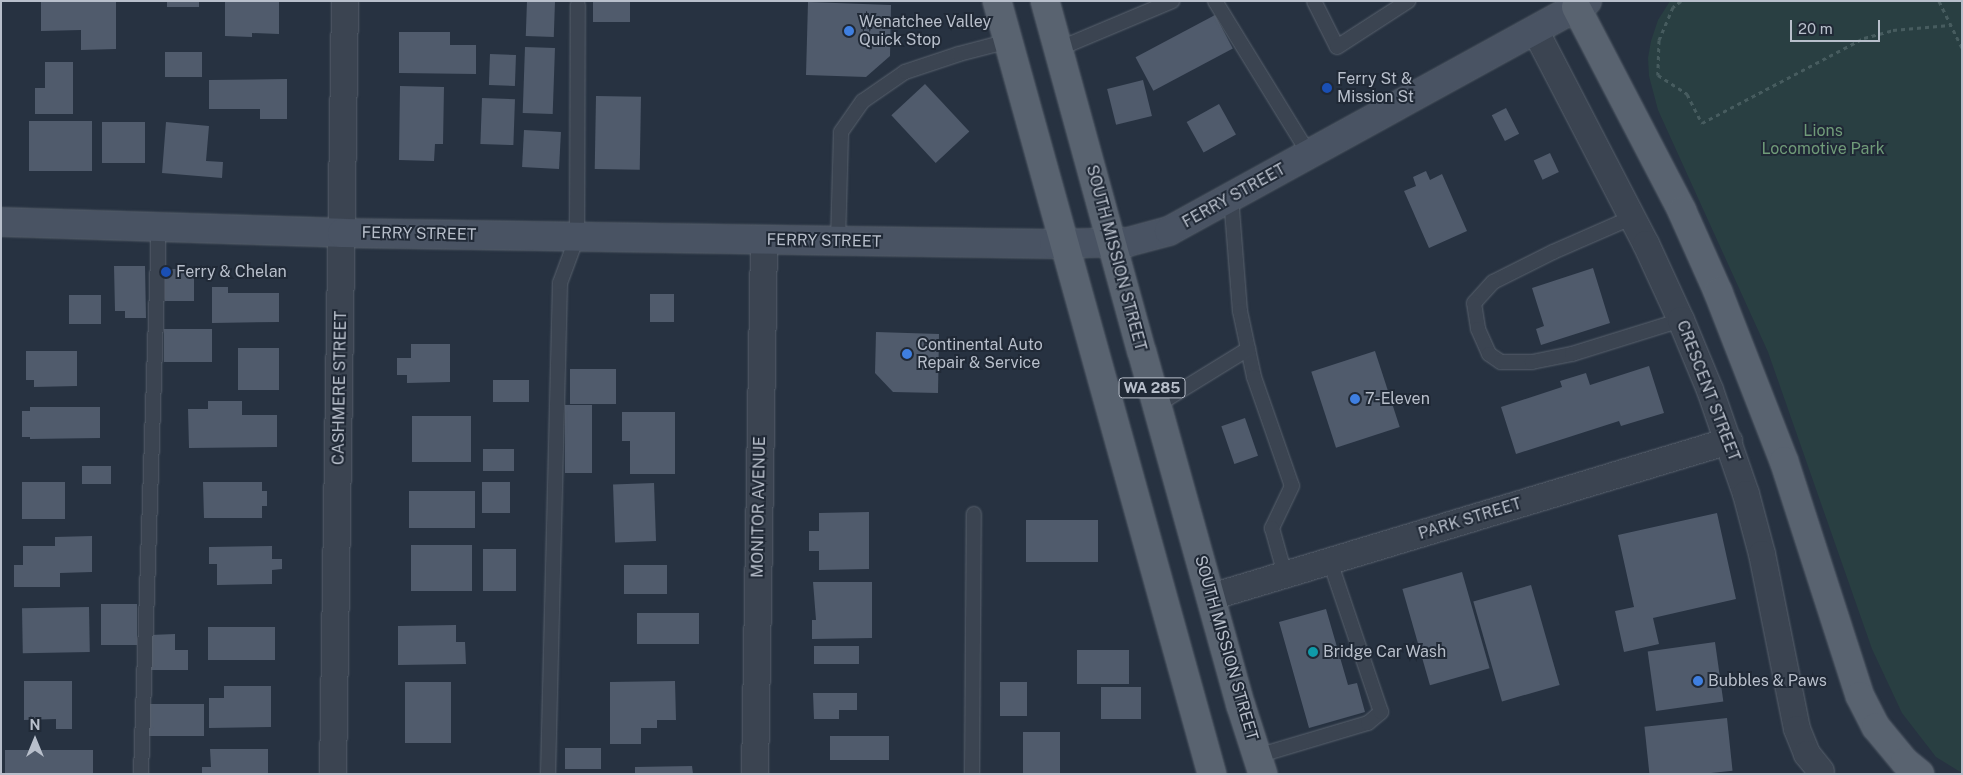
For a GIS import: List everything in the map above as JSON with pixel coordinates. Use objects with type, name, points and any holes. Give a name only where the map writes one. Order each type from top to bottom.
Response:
[{"type":"main road","name":"WA 285","points":[[998,1],[1212,774]]},
{"type":"main road","name":"SOUTH MISSION STREET","points":[[1045,1],[1211,597],[1260,765]]},
{"type":"main road","name":"FERRY STREET","points":[[1,222],[342,233],[764,240],[1065,244],[1113,243],[1145,239],[1169,231],[1582,4]]},
{"type":"main road","points":[[1582,4],[1670,186],[1718,292],[1784,461],[1860,696],[1876,727],[1905,762],[1920,774]]},
{"type":"street","name":"CASHMERE STREET","points":[[333,774],[345,1]]},
{"type":"street","name":"CRESCENT STREET","points":[[1535,30],[1628,207],[1681,320],[1728,441],[1762,554],[1797,729],[1807,754],[1821,771]]},
{"type":"street","name":"MONITOR AVENUE","points":[[755,774],[764,240]]},
{"type":"street","name":"PARK STREET","points":[[1211,597],[1728,441]]},
{"type":"lane","points":[[1215,1],[1309,154]]},
{"type":"lane","points":[[1314,1],[1337,47],[1408,1]]},
{"type":"lane","points":[[1058,49],[1173,2]]},
{"type":"lane","points":[[548,774],[560,283],[576,237],[578,5]]},
{"type":"lane","points":[[838,241],[841,132],[864,101],[905,72],[959,54],[1009,41]]},
{"type":"lane","points":[[1231,197],[1240,311],[1248,349],[1254,377],[1292,486],[1272,528],[1285,575]]},
{"type":"lane","points":[[1628,207],[1553,252],[1493,282],[1474,303],[1478,329],[1489,354],[1501,362],[1532,362],[1572,354],[1681,320]]},
{"type":"lane","points":[[141,774],[159,227]]},
{"type":"lane","points":[[1157,405],[1248,349]]},
{"type":"lane","points":[[972,774],[974,514]]},
{"type":"lane","points":[[1260,765],[1368,723],[1382,712],[1330,561]]},
{"type":"path","points":[[1682,1],[1673,7],[1659,40],[1658,75],[1687,94],[1702,124],[1864,38],[1893,30],[1950,25]]},
{"type":"path","points":[[1938,1],[1962,48]]},
{"type":"green space","name":"Lions Locomotive Park","points":[[1670,1],[1962,1],[1962,773],[1936,757],[1902,713],[1872,649],[1768,352],[1658,110],[1649,76],[1648,58],[1658,20]]},
{"type":"building","points":[[41,1],[116,1],[116,49],[81,50],[81,30],[41,31]]},
{"type":"building","points":[[167,1],[199,1],[199,7],[167,7]]},
{"type":"building","points":[[527,1],[555,2],[554,37],[526,36]]},
{"type":"building","points":[[593,1],[630,1],[630,22],[593,22]]},
{"type":"building","points":[[225,2],[279,2],[279,34],[252,33],[252,37],[225,36]]},
{"type":"building","name":"Wenatchee Valley Quick Stop","points":[[808,2],[891,5],[890,56],[866,77],[806,75]]},
{"type":"building","points":[[1215,15],[1233,49],[1153,91],[1136,57]]},
{"type":"building","points":[[399,32],[450,32],[450,45],[476,45],[476,74],[399,73]]},
{"type":"building","points":[[525,47],[555,48],[553,114],[523,113]]},
{"type":"building","points":[[165,52],[202,52],[202,77],[165,77]]},
{"type":"building","points":[[490,54],[516,55],[515,86],[489,85]]},
{"type":"building","points":[[45,62],[73,62],[73,114],[35,114],[35,88],[45,88]]},
{"type":"building","points":[[287,79],[287,119],[260,119],[260,109],[209,109],[209,80]]},
{"type":"building","points":[[1143,80],[1152,116],[1116,125],[1107,89]]},
{"type":"building","name":"Wenatchee Valley Quick Stop","points":[[925,84],[969,132],[936,163],[891,115]]},
{"type":"building","points":[[400,86],[444,87],[443,144],[435,144],[434,161],[399,160]]},
{"type":"building","points":[[596,96],[641,97],[640,170],[595,169]]},
{"type":"building","points":[[482,98],[515,99],[513,145],[480,144]]},
{"type":"building","points":[[1219,104],[1236,135],[1204,153],[1187,122]]},
{"type":"building","points":[[1506,108],[1519,134],[1505,141],[1492,115]]},
{"type":"building","points":[[29,121],[92,121],[92,171],[29,171]]},
{"type":"building","points":[[102,122],[145,122],[145,163],[102,163]]},
{"type":"building","points":[[166,122],[209,126],[206,161],[223,162],[222,178],[162,173]]},
{"type":"building","points":[[524,130],[561,132],[559,169],[522,167]]},
{"type":"building","points":[[1550,153],[1559,172],[1543,180],[1534,161]]},
{"type":"building","points":[[1426,171],[1430,180],[1442,174],[1467,231],[1429,248],[1404,191],[1416,186],[1413,177]]},
{"type":"building","points":[[114,266],[145,266],[146,318],[125,318],[125,311],[115,311]]},
{"type":"building","points":[[1593,268],[1610,323],[1541,345],[1536,329],[1544,326],[1532,288]]},
{"type":"building","points":[[165,269],[194,269],[194,301],[165,301]]},
{"type":"building","points":[[212,287],[228,287],[228,293],[279,293],[279,322],[212,323]]},
{"type":"building","points":[[650,294],[674,294],[674,322],[650,322]]},
{"type":"building","points":[[69,295],[101,295],[101,324],[69,324]]},
{"type":"building","points":[[164,329],[212,329],[212,362],[164,362]]},
{"type":"building","name":"Continental Auto Repair & Service","points":[[876,332],[939,334],[938,393],[893,392],[875,373]]},
{"type":"building","points":[[411,344],[450,344],[450,382],[407,383],[407,375],[397,375],[397,358],[411,358]]},
{"type":"building","points":[[238,348],[279,348],[279,390],[238,390]]},
{"type":"building","points":[[26,351],[77,351],[77,386],[34,387],[34,380],[26,380]]},
{"type":"building","name":"7-Eleven","points":[[1375,351],[1400,427],[1336,448],[1311,372]]},
{"type":"building","points":[[1649,366],[1664,413],[1621,426],[1619,421],[1516,454],[1501,407],[1562,387],[1560,381],[1586,373],[1590,385]]},
{"type":"building","points":[[570,369],[616,369],[616,404],[570,404]]},
{"type":"building","points":[[493,380],[529,380],[529,402],[493,402]]},
{"type":"building","points":[[208,401],[242,401],[242,415],[277,415],[277,447],[189,448],[188,409],[208,409]]},
{"type":"building","points":[[565,405],[592,405],[592,473],[565,473]]},
{"type":"building","points":[[30,407],[100,407],[100,438],[30,439],[30,437],[22,437],[22,411],[30,411]]},
{"type":"building","points":[[622,412],[675,412],[675,474],[630,474],[630,441],[622,441]]},
{"type":"building","points":[[412,416],[471,416],[471,462],[412,462]]},
{"type":"building","points":[[1245,418],[1258,456],[1234,464],[1221,426]]},
{"type":"building","points":[[483,449],[514,449],[514,471],[483,471]]},
{"type":"building","points":[[82,466],[111,466],[111,484],[82,484]]},
{"type":"building","points":[[22,482],[65,482],[65,519],[22,519]]},
{"type":"building","points":[[203,482],[262,482],[262,491],[267,491],[267,506],[262,506],[262,518],[204,518]]},
{"type":"building","points":[[482,482],[510,482],[510,513],[482,513]]},
{"type":"building","points":[[654,483],[656,541],[615,542],[613,484]]},
{"type":"building","points":[[409,491],[475,491],[475,528],[409,528]]},
{"type":"building","points":[[869,512],[869,569],[819,570],[819,551],[809,551],[809,531],[819,531],[819,513]]},
{"type":"building","points":[[1717,513],[1736,599],[1653,618],[1659,644],[1624,652],[1615,611],[1634,607],[1618,535]]},
{"type":"building","points":[[1026,520],[1098,520],[1098,562],[1026,562]]},
{"type":"building","points":[[92,536],[92,572],[60,573],[60,587],[14,587],[14,565],[23,565],[23,546],[55,546],[55,537]]},
{"type":"building","points":[[411,545],[472,545],[472,591],[411,591]]},
{"type":"building","points":[[272,546],[272,559],[282,559],[282,569],[272,570],[272,584],[217,585],[217,564],[209,564],[209,547]]},
{"type":"building","points":[[483,549],[516,549],[516,591],[483,591]]},
{"type":"building","points":[[624,565],[667,565],[667,594],[624,594]]},
{"type":"building","points":[[1462,572],[1490,668],[1430,685],[1402,589]]},
{"type":"building","points":[[813,582],[872,582],[872,638],[812,639],[812,620],[816,620]]},
{"type":"building","points":[[1531,585],[1560,685],[1502,702],[1473,602]]},
{"type":"building","points":[[101,604],[137,604],[137,645],[101,645]]},
{"type":"building","points":[[89,607],[90,652],[23,653],[22,608]]},
{"type":"building","name":"Bridge Car Wash","points":[[1326,609],[1348,685],[1357,683],[1365,712],[1309,728],[1279,622]]},
{"type":"building","points":[[637,613],[699,613],[699,644],[637,644]]},
{"type":"building","points":[[456,625],[456,642],[465,642],[466,664],[398,665],[398,626]]},
{"type":"building","points":[[208,627],[275,627],[275,660],[208,660]]},
{"type":"building","points":[[175,634],[175,650],[188,650],[188,670],[150,670],[150,635]]},
{"type":"building","points":[[1715,642],[1723,701],[1656,711],[1648,651]]},
{"type":"building","points":[[814,646],[859,646],[859,664],[814,664]]},
{"type":"building","points":[[1077,650],[1129,650],[1129,684],[1077,684]]},
{"type":"building","points":[[24,681],[72,681],[72,729],[56,729],[56,719],[24,720]]},
{"type":"building","points":[[675,681],[676,720],[657,720],[657,728],[641,728],[641,744],[610,744],[610,682]]},
{"type":"building","points":[[405,682],[451,682],[451,743],[405,743]]},
{"type":"building","points":[[1000,682],[1027,682],[1027,716],[1000,716]]},
{"type":"building","points":[[224,686],[271,686],[271,727],[209,728],[209,698],[224,698]]},
{"type":"building","points":[[1101,687],[1141,687],[1141,719],[1101,719]]},
{"type":"building","points":[[813,693],[857,693],[857,710],[839,710],[839,719],[814,719]]},
{"type":"building","points":[[146,704],[204,704],[204,736],[146,736]]},
{"type":"building","points":[[1727,718],[1733,771],[1701,774],[1649,774],[1644,727]]},
{"type":"building","points":[[1023,732],[1060,732],[1060,774],[1023,774]]},
{"type":"building","points":[[830,736],[889,736],[889,760],[830,760]]},
{"type":"building","points":[[565,748],[601,748],[601,769],[565,769]]},
{"type":"building","points":[[210,749],[268,749],[268,774],[202,774],[202,767],[211,767]]},
{"type":"building","points":[[5,750],[93,750],[93,774],[5,774]]},
{"type":"building","points":[[692,766],[693,774],[635,774],[635,767]]},
{"type":"place","name":"Wenatchee Valley Quick Stop","points":[[849,31]]},
{"type":"place","name":"Ferry St & Mission St","points":[[1327,88]]},
{"type":"place","name":"Ferry & Chelan","points":[[166,272]]},
{"type":"place","name":"Continental Auto Repair & Service","points":[[907,354]]},
{"type":"place","name":"7-Eleven","points":[[1355,399]]},
{"type":"place","name":"Bridge Car Wash","points":[[1313,652]]},
{"type":"place","name":"Bubbles & Paws","points":[[1698,681]]}]
